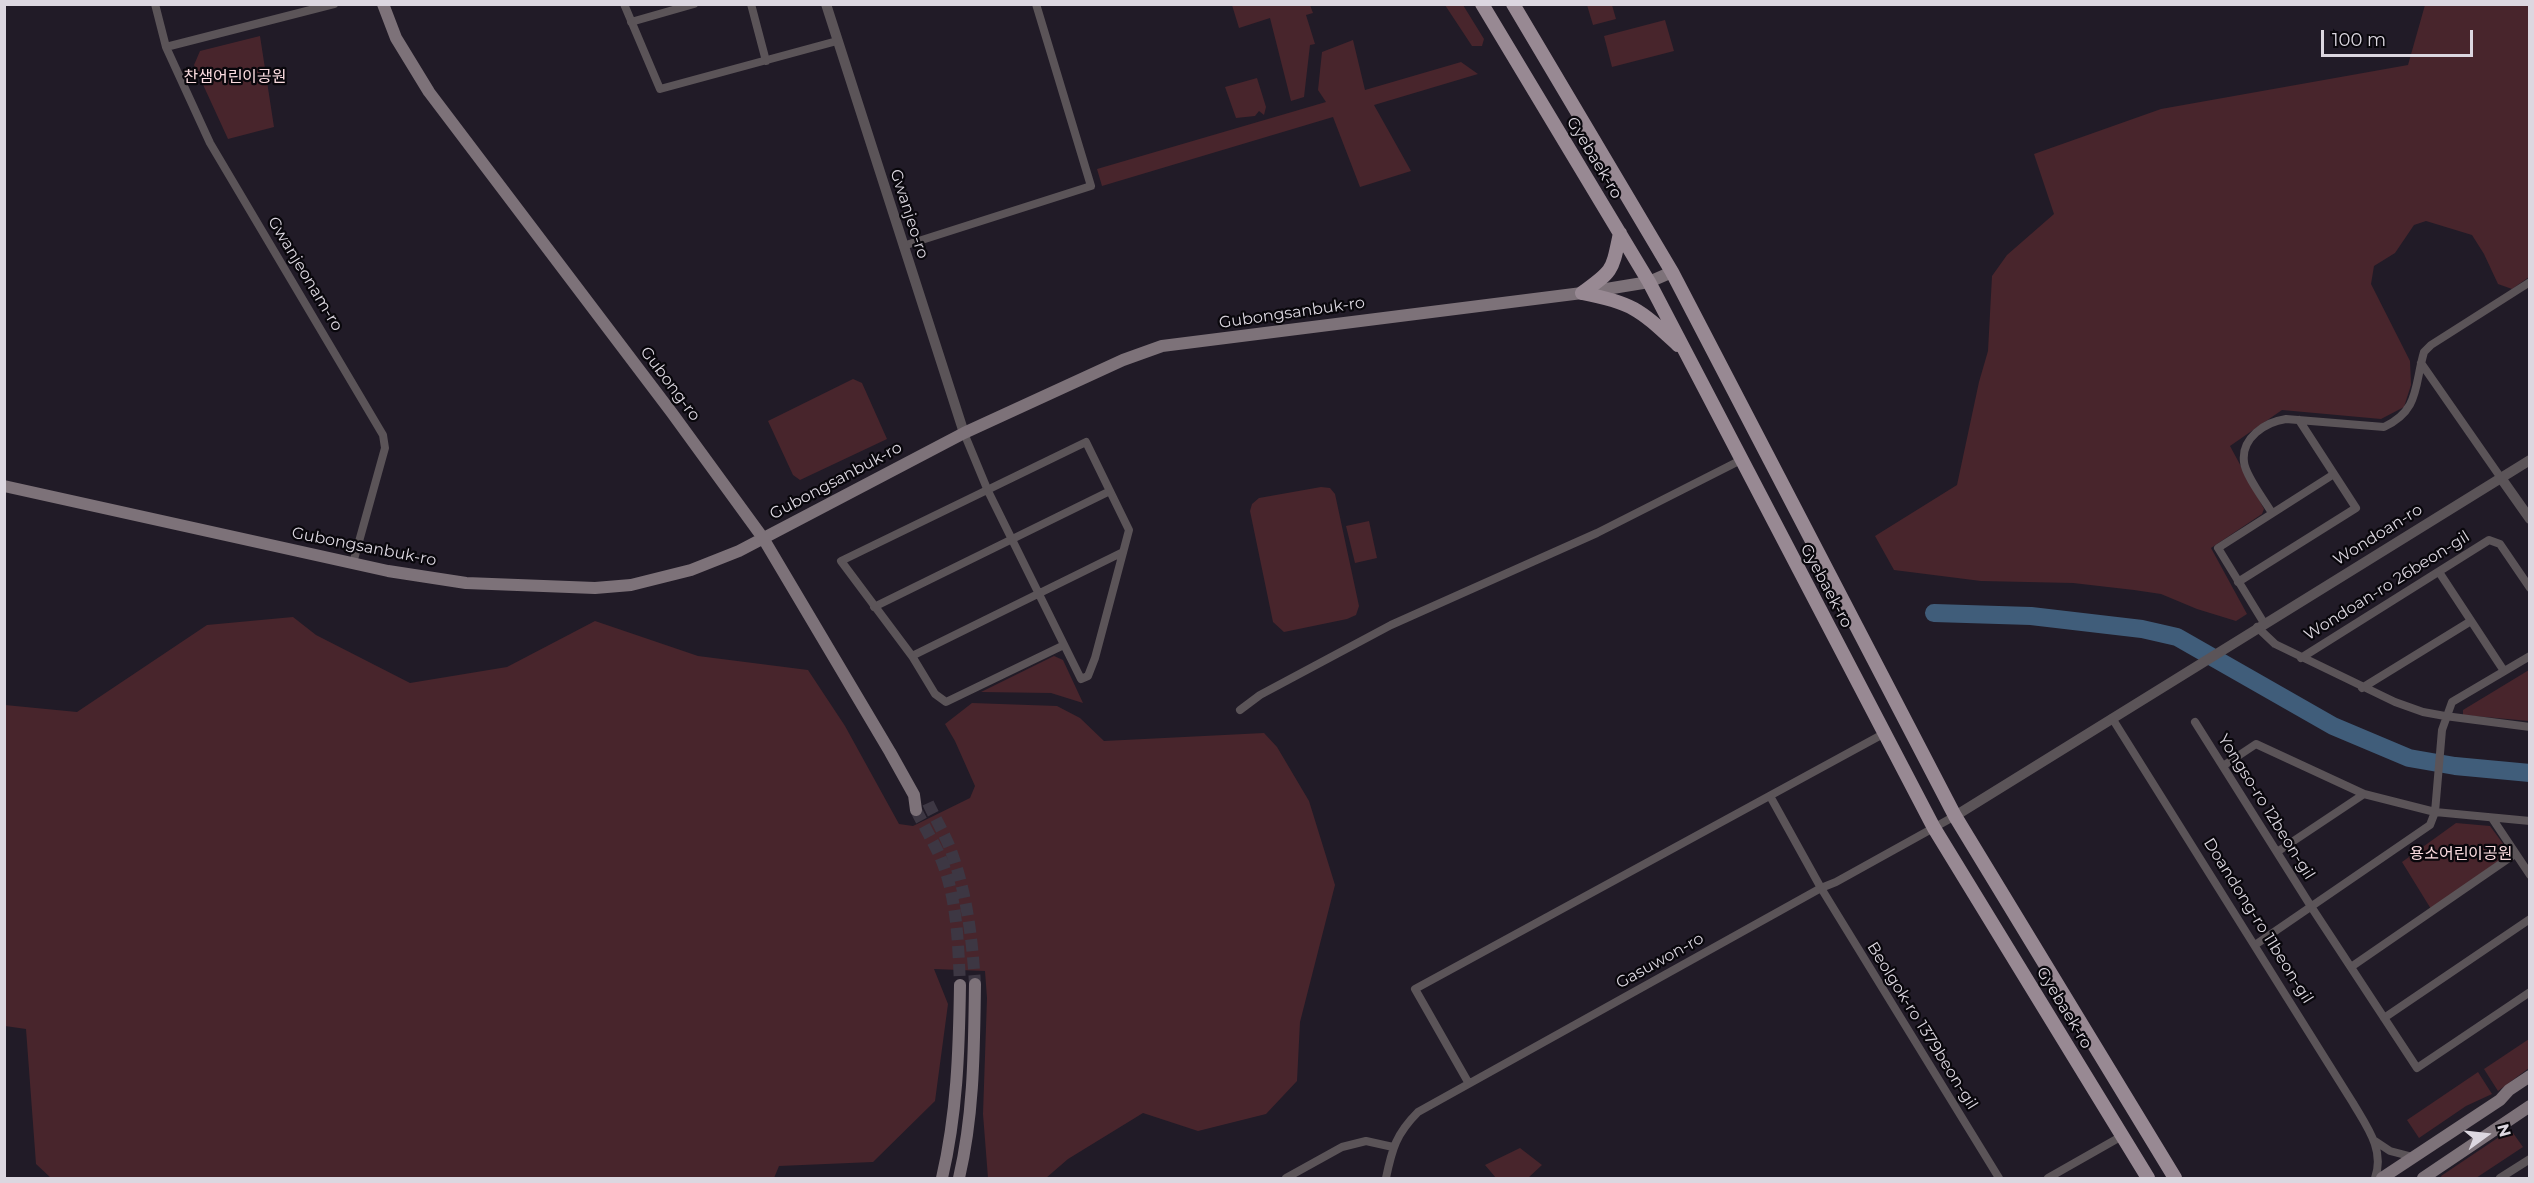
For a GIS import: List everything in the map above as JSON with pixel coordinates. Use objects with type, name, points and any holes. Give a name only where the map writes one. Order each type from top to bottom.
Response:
[{"type":"main road","name":"Gubong-ro","points":[[383,4],[396,38],[429,92],[672,413],[763,538],[914,795]]},
{"type":"main road","name":"Gyebaek-ro","points":[[1482,4],[1649,282],[1934,828],[2148,1179]]},
{"type":"main road","name":"Gyebaek-ro","points":[[1513,4],[1672,272],[1955,816],[2175,1179]]},
{"type":"main road","points":[[1582,293],[1607,275],[1612,268],[1620,233]]},
{"type":"main road","name":"Gubongsanbuk-ro","points":[[4,486],[388,571],[466,583],[595,588],[631,585],[691,570],[739,551],[964,434],[1123,360],[1162,346],[1582,293],[1649,282],[1672,272]]},
{"type":"main road","points":[[1582,293],[1627,303],[1646,314],[1684,350]]},
{"type":"main road","points":[[914,795],[928,802]]},
{"type":"main road","points":[[914,795],[916,810]]},
{"type":"main road","points":[[958,1179],[968,1141],[974,1071],[975,984]]},
{"type":"main road","points":[[942,1179],[951,1141],[958,1075],[960,985]]},
{"type":"main road","points":[[2382,1179],[2502,1099],[2509,1090],[2529,1076]]},
{"type":"main road","points":[[2425,1178],[2529,1106]]},
{"type":"street","name":"Gwanjeonam-ro","points":[[155,4],[166,47],[210,143],[383,435],[385,447],[354,563]]},
{"type":"street","points":[[166,47],[334,4]]},
{"type":"street","points":[[624,4],[660,89],[837,40]]},
{"type":"street","points":[[632,22],[694,4]]},
{"type":"street","points":[[751,4],[766,61]]},
{"type":"street","name":"Gwanjeo-ro","points":[[826,4],[964,434]]},
{"type":"street","points":[[903,246],[1091,186],[1036,4]]},
{"type":"street","points":[[2334,474],[2272,513],[2244,462],[2249,440],[2275,421],[2299,420],[2384,427],[2394,422],[2410,408],[2424,352],[2431,345],[2529,282]]},
{"type":"street","points":[[2421,363],[2529,519]]},
{"type":"street","points":[[2238,582],[2356,508],[2299,420]]},
{"type":"street","points":[[964,434],[988,491],[1081,679],[1084,679],[1092,669],[1129,530],[1086,442],[988,491],[841,561],[912,656],[935,694],[946,702],[1064,645]]},
{"type":"street","points":[[1240,710],[1260,695],[1391,625],[1597,533],[1741,460]]},
{"type":"street","name":"Wondoan-ro","points":[[2112,718],[2529,460]]},
{"type":"street","points":[[874,607],[1110,491]]},
{"type":"street","name":"Wondoan-ro 26beon-gil","points":[[2272,513],[2218,548],[2261,625],[2275,644],[2362,688],[2423,712],[2445,717],[2529,727]]},
{"type":"street","name":"Wondoan-ro 26beon-gil","points":[[2301,658],[2489,540],[2499,544],[2529,588]]},
{"type":"street","points":[[912,656],[1123,552]]},
{"type":"street","points":[[2439,572],[2504,671]]},
{"type":"street","points":[[2362,688],[2471,621]]},
{"type":"street","points":[[2434,812],[2442,730],[2451,702],[2529,656]]},
{"type":"street","points":[[1955,816],[2112,718]]},
{"type":"street","name":"Doandong-ro 11beon-gil","points":[[2112,718],[2255,945],[2375,1142]]},
{"type":"street","name":"Yongso-ro 12beon-gil","points":[[2195,722],[2312,908]]},
{"type":"street","points":[[1468,1082],[1415,989],[1885,733]]},
{"type":"street","points":[[2223,766],[2256,744],[2364,794],[2434,812],[2529,821]]},
{"type":"street","points":[[2277,852],[2364,794]]},
{"type":"street","name":"Beolgok-ro 1379beon-gil","points":[[1770,796],[1821,888],[1999,1179]]},
{"type":"street","name":"Yongso-ro 12beon-gil","points":[[2255,945],[2430,825],[2434,812]]},
{"type":"street","name":"Gasuwon-ro","points":[[1386,1179],[1393,1147],[1403,1127],[1418,1112],[1468,1082],[1602,1011],[1955,816]]},
{"type":"street","points":[[2492,818],[2529,875]]},
{"type":"street","points":[[2351,967],[2515,854]]},
{"type":"street","points":[[2312,908],[2417,1068],[2529,992]]},
{"type":"street","points":[[2384,1018],[2529,919]]},
{"type":"street","points":[[2048,1179],[2062,1175],[2122,1136]]},
{"type":"street","points":[[1286,1179],[1342,1147],[1366,1141],[1393,1147]]},
{"type":"street","points":[[2375,1142],[2390,1151],[2413,1157]]},
{"type":"street","points":[[2375,1142],[2379,1157],[2375,1179]]},
{"type":"street","points":[[2500,1179],[2529,1159]]},
{"type":"green space","points":[[1232,5],[1310,5],[1313,13],[1306,15],[1315,44],[1310,45],[1304,97],[1291,101],[1270,18],[1239,28]]},
{"type":"green space","points":[[1445,5],[1463,5],[1484,39],[1482,46],[1472,46]]},
{"type":"green space","points":[[1587,5],[1612,5],[1616,19],[1593,25]]},
{"type":"green space","points":[[2425,5],[2529,5],[2529,277],[2512,289],[2498,284],[2472,235],[2426,221],[2414,225],[2395,253],[2374,266],[2371,284],[2410,361],[2411,385],[2404,407],[2381,419],[2282,410],[2230,446],[2264,509],[2262,514],[2211,548],[2247,614],[2236,621],[2197,609],[2161,594],[2134,590],[2073,583],[1981,581],[1894,570],[1875,536],[1957,485],[1988,351],[1992,276],[2007,255],[2054,214],[2034,154],[2161,109],[2408,65]]},
{"type":"green space","points":[[1665,20],[1674,51],[1612,67],[1604,36]]},
{"type":"green space","name":"찬샘어린이공원","points":[[260,36],[274,127],[228,139],[194,65],[200,51]]},
{"type":"green space","points":[[1353,40],[1365,90],[1461,62],[1478,74],[1374,105],[1411,171],[1360,187],[1333,117],[1102,186],[1097,169],[1326,102],[1318,90],[1322,52]]},
{"type":"green space","points":[[1257,78],[1266,107],[1264,115],[1259,111],[1255,116],[1236,118],[1225,87]]},
{"type":"green space","points":[[853,379],[862,383],[887,439],[800,480],[793,475],[768,421]]},
{"type":"green space","points":[[1321,487],[1330,488],[1335,494],[1359,606],[1356,615],[1347,619],[1284,632],[1273,622],[1250,511],[1252,504],[1259,498]]},
{"type":"green space","points":[[1369,521],[1377,558],[1355,563],[1346,526]]},
{"type":"green space","points":[[293,617],[316,635],[410,683],[507,667],[595,621],[698,656],[808,670],[845,726],[899,824],[913,826],[970,798],[975,786],[945,724],[972,703],[1057,706],[1080,718],[1104,741],[1264,733],[1277,747],[1309,801],[1335,885],[1300,1022],[1297,1081],[1266,1114],[1198,1131],[1143,1113],[1068,1159],[1046,1178],[988,1178],[983,1114],[987,998],[985,971],[934,969],[948,1004],[935,1101],[873,1162],[779,1166],[774,1178],[51,1178],[36,1164],[26,1029],[5,1026],[5,705],[77,712],[207,625]]},
{"type":"green space","points":[[1054,656],[1063,660],[1083,703],[1051,693],[981,692]]},
{"type":"green space","points":[[2529,670],[2529,721],[2463,715],[2463,710]]},
{"type":"green space","name":"용소어린이공원","points":[[2456,823],[2490,826],[2510,853],[2431,909],[2402,862]]},
{"type":"green space","points":[[2529,1039],[2529,1068],[2498,1091],[2484,1069]]},
{"type":"green space","points":[[2478,1072],[2492,1094],[2466,1106],[2419,1138],[2407,1120]]},
{"type":"green space","points":[[2513,1133],[2523,1147],[2476,1178],[2442,1178],[2441,1176],[2502,1135]]},
{"type":"green space","points":[[1520,1148],[1542,1165],[1528,1178],[1496,1178],[1485,1165]]},
{"type":"waterway","points":[[1934,613],[2031,616],[2142,629],[2177,637],[2333,726],[2409,758],[2455,766],[2530,773]]},
{"type":"tunnel","points":[[928,803],[950,848],[961,882],[970,932],[975,984]]},
{"type":"tunnel","points":[[916,810],[938,852],[949,884],[955,917],[960,985]]}]
